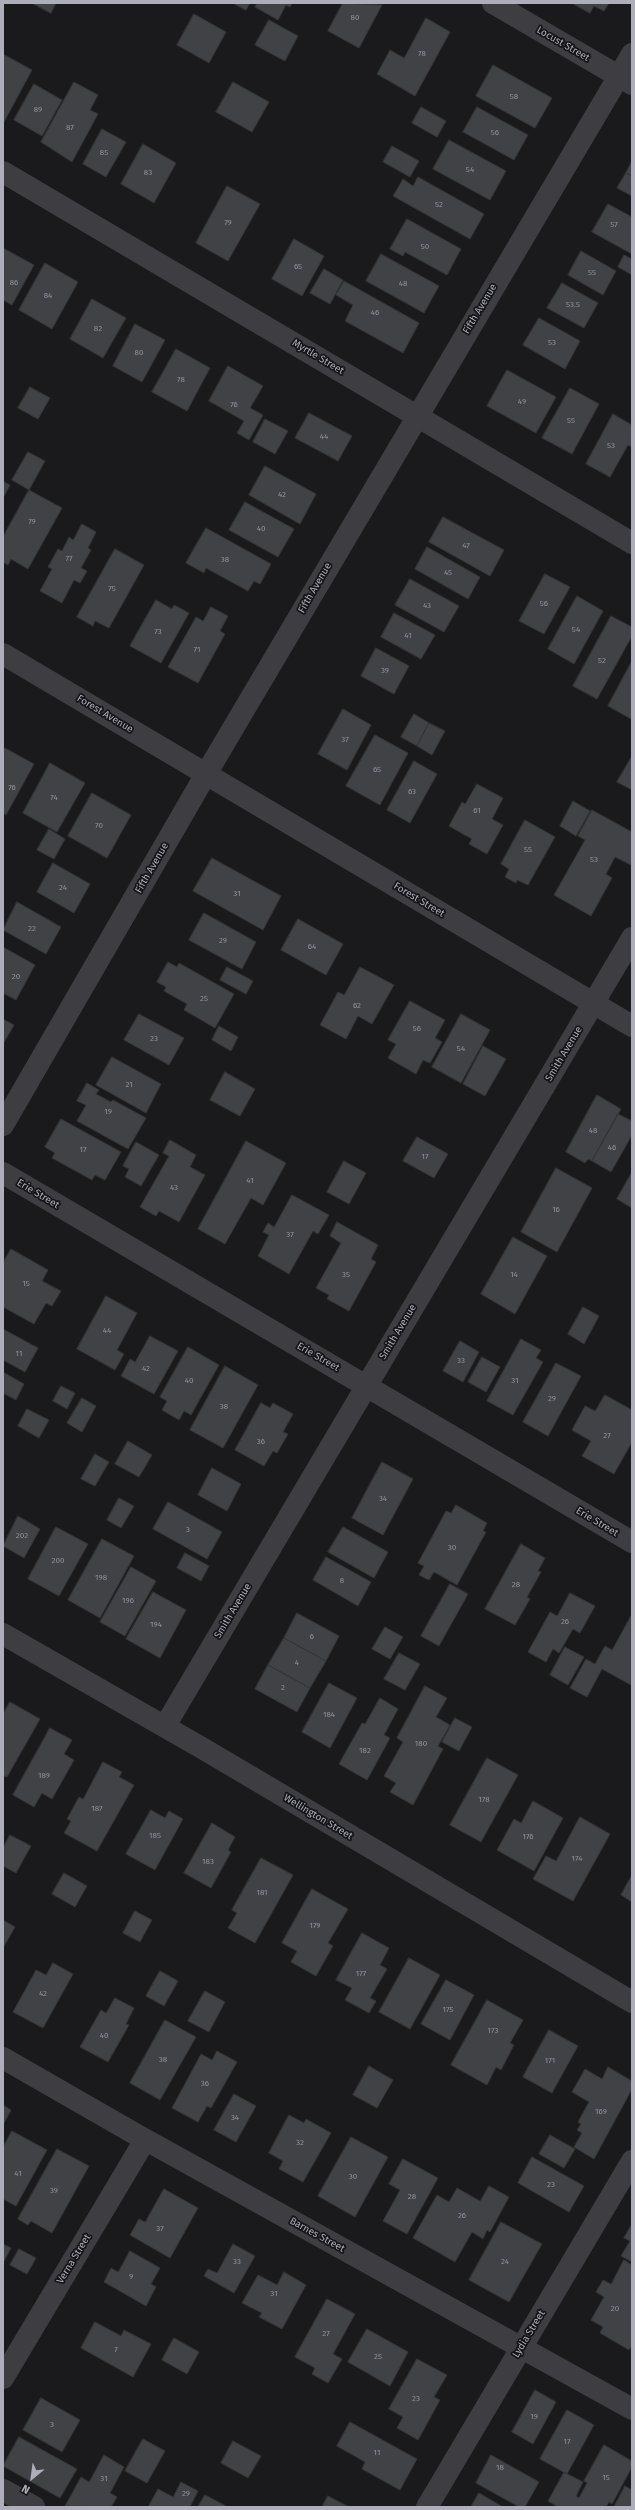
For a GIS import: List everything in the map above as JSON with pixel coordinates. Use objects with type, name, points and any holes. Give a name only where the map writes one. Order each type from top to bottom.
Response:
[{"type":"street","name":"Locust Street","points":[[493,3],[625,80]]},
{"type":"street","name":"Fifth Avenue","points":[[3,1125],[206,774],[417,416],[625,80],[632,54]]},
{"type":"street","name":"Myrtle Street","points":[[3,172],[632,543]]},
{"type":"street","name":"Forest Avenue","points":[[3,654],[206,774]]},
{"type":"street","name":"Forest Street","points":[[206,774],[632,1026]]},
{"type":"street","name":"Smith Avenue","points":[[165,1726],[632,938]]},
{"type":"street","name":"Erie Street","points":[[3,1173],[367,1385],[632,1542]]},
{"type":"street","name":"Wellington Street","points":[[3,1634],[165,1726],[632,2002]]},
{"type":"street","name":"Barnes Street","points":[[3,2058],[145,2140],[521,2346],[632,2409]]},
{"type":"street","name":"Verna Street","points":[[3,2378],[145,2140]]},
{"type":"street","name":"Lydia Street","points":[[427,2507],[632,2161]]},
{"type":"street","points":[[3,2490],[34,2507]]},
{"type":"building","points":[[32,3],[56,3],[51,13]]},
{"type":"building","points":[[233,3],[250,3],[246,10]]},
{"type":"building","points":[[257,3],[292,3],[290,7],[286,5],[278,20],[255,7]]},
{"type":"building","points":[[343,3],[382,5],[359,48],[328,31]]},
{"type":"building","points":[[572,3],[609,3],[604,11],[594,6],[590,13]]},
{"type":"building","points":[[194,14],[226,32],[209,63],[177,45]]},
{"type":"building","points":[[426,18],[450,32],[415,96],[377,74],[390,50],[404,58]]},
{"type":"building","points":[[269,20],[298,36],[285,61],[255,45]]},
{"type":"building","points":[[3,54],[32,70],[4,122],[3,122]]},
{"type":"building","points":[[493,65],[552,98],[535,128],[476,96]]},
{"type":"building","points":[[74,82],[98,95],[90,110],[98,114],[72,162],[41,142]]},
{"type":"building","points":[[233,82],[269,102],[252,132],[216,112]]},
{"type":"building","points":[[34,84],[62,100],[42,136],[14,120]]},
{"type":"building","points":[[421,107],[446,121],[437,137],[412,123]]},
{"type":"building","points":[[477,107],[528,135],[514,160],[463,132]]},
{"type":"building","points":[[102,129],[126,142],[106,177],[83,164]]},
{"type":"building","points":[[449,140],[506,171],[490,200],[433,169]]},
{"type":"building","points":[[143,144],[176,163],[154,203],[121,184]]},
{"type":"building","points":[[392,146],[419,161],[410,177],[383,162]]},
{"type":"building","points":[[632,161],[632,176],[626,173]]},
{"type":"building","points":[[626,173],[632,176],[632,196],[617,188]]},
{"type":"building","points":[[418,177],[484,214],[470,239],[393,196],[403,179],[413,186]]},
{"type":"building","points":[[227,186],[260,204],[228,261],[196,243]]},
{"type":"building","points":[[608,204],[632,217],[632,254],[592,232]]},
{"type":"building","points":[[407,219],[461,249],[447,275],[405,252],[403,256],[390,249]]},
{"type":"building","points":[[294,239],[324,256],[302,296],[272,279]]},
{"type":"building","points":[[3,248],[34,265],[12,305],[3,300]]},
{"type":"building","points":[[581,251],[616,271],[603,295],[568,275]]},
{"type":"building","points":[[381,254],[439,286],[424,313],[366,281]]},
{"type":"building","points":[[624,255],[632,259],[632,275],[618,267]]},
{"type":"building","points":[[45,263],[78,282],[52,329],[19,310]]},
{"type":"building","points":[[324,269],[343,280],[330,304],[310,293]]},
{"type":"building","points":[[344,281],[419,323],[403,353],[345,321],[353,305],[336,295]]},
{"type":"building","points":[[562,283],[598,303],[584,328],[547,308]]},
{"type":"building","points":[[92,299],[126,318],[103,358],[70,339]]},
{"type":"building","points":[[539,318],[580,341],[565,369],[523,345]]},
{"type":"building","points":[[135,324],[165,340],[142,382],[113,366]]},
{"type":"building","points":[[176,349],[210,368],[187,411],[152,392]]},
{"type":"building","points":[[228,366],[263,386],[250,408],[263,415],[249,440],[237,433],[244,421],[209,401]]},
{"type":"building","points":[[507,370],[556,397],[536,433],[487,406]]},
{"type":"building","points":[[30,387],[50,398],[38,419],[18,408]]},
{"type":"building","points":[[570,388],[599,404],[572,454],[542,438]]},
{"type":"building","points":[[309,413],[352,436],[338,461],[295,438]]},
{"type":"building","points":[[613,414],[632,425],[632,447],[628,445],[610,477],[586,464]]},
{"type":"building","points":[[265,419],[288,431],[275,454],[253,442]]},
{"type":"building","points":[[28,452],[45,461],[29,490],[12,480]]},
{"type":"building","points":[[265,466],[316,494],[300,524],[249,495]]},
{"type":"building","points":[[3,481],[10,485],[3,498]]},
{"type":"building","points":[[29,490],[62,508],[28,569],[11,559],[8,565],[3,562],[3,537]]},
{"type":"building","points":[[245,502],[294,529],[278,557],[229,530]]},
{"type":"building","points":[[443,517],[504,550],[490,576],[429,542]]},
{"type":"building","points":[[82,524],[96,532],[88,548],[91,550],[81,568],[87,571],[80,583],[74,580],[62,603],[40,591],[52,569],[48,567],[58,549],[62,551],[69,537],[73,540]]},
{"type":"building","points":[[206,528],[271,564],[260,584],[254,581],[248,591],[206,568],[204,573],[186,563]]},
{"type":"building","points":[[427,547],[480,577],[468,599],[415,569]]},
{"type":"building","points":[[115,549],[144,565],[109,628],[95,621],[93,626],[77,617]]},
{"type":"building","points":[[545,574],[570,587],[544,634],[519,621]]},
{"type":"building","points":[[410,579],[459,606],[444,632],[395,605]]},
{"type":"building","points":[[577,596],[603,611],[574,664],[548,649]]},
{"type":"building","points":[[156,600],[172,609],[174,605],[189,613],[161,663],[130,646]]},
{"type":"building","points":[[211,607],[228,616],[220,631],[225,634],[198,683],[168,667],[196,617],[203,621]]},
{"type":"building","points":[[394,613],[435,635],[421,659],[381,637]]},
{"type":"building","points":[[611,616],[632,627],[632,636],[597,699],[573,686]]},
{"type":"building","points":[[376,648],[409,666],[394,694],[361,676]]},
{"type":"building","points":[[632,661],[632,718],[631,719],[608,706]]},
{"type":"building","points":[[343,709],[371,725],[347,770],[318,754]]},
{"type":"building","points":[[414,714],[429,723],[417,746],[401,737]]},
{"type":"building","points":[[429,723],[445,731],[432,755],[417,746]]},
{"type":"building","points":[[375,735],[408,753],[380,805],[346,786]]},
{"type":"building","points":[[5,748],[34,764],[6,815],[3,813],[3,751]]},
{"type":"building","points":[[632,756],[632,790],[617,782]]},
{"type":"building","points":[[414,761],[437,774],[410,823],[387,810]]},
{"type":"building","points":[[50,763],[85,783],[57,832],[23,813]]},
{"type":"building","points":[[477,784],[503,798],[492,819],[503,825],[487,854],[469,844],[472,839],[449,826],[462,802],[465,804]]},
{"type":"building","points":[[92,793],[131,815],[107,858],[68,836]]},
{"type":"building","points":[[573,801],[590,811],[576,836],[560,826]]},
{"type":"building","points":[[592,810],[632,832],[632,863],[631,865],[615,857],[606,874],[612,878],[591,916],[554,895],[585,840],[578,836]]},
{"type":"building","points":[[525,820],[555,837],[528,885],[517,880],[516,883],[505,877],[509,869],[501,864]]},
{"type":"building","points":[[49,829],[65,839],[54,859],[37,850]]},
{"type":"building","points":[[212,858],[281,896],[263,930],[193,891]]},
{"type":"building","points":[[53,863],[90,884],[74,913],[37,892]]},
{"type":"building","points":[[17,902],[61,927],[46,954],[3,930]]},
{"type":"building","points":[[204,913],[256,942],[242,969],[189,940]]},
{"type":"building","points":[[298,919],[343,944],[326,975],[281,950]]},
{"type":"building","points":[[3,947],[35,965],[16,1000],[3,993]]},
{"type":"building","points":[[168,962],[177,967],[179,963],[234,994],[215,1028],[184,1010],[187,1004],[164,991],[166,987],[157,982]]},
{"type":"building","points":[[227,967],[253,981],[246,994],[220,980]]},
{"type":"building","points":[[360,967],[394,985],[372,1024],[358,1016],[346,1039],[320,1025],[338,992],[344,995]]},
{"type":"building","points":[[410,1001],[445,1020],[435,1038],[442,1042],[430,1063],[423,1060],[416,1074],[388,1058],[396,1044],[388,1040]]},
{"type":"building","points":[[139,1014],[184,1038],[169,1065],[124,1040]]},
{"type":"building","points":[[461,1014],[490,1030],[461,1083],[432,1067]]},
{"type":"building","points":[[3,1019],[14,1025],[3,1044]]},
{"type":"building","points":[[219,1026],[238,1037],[231,1051],[212,1040]]},
{"type":"building","points":[[483,1046],[506,1059],[485,1096],[463,1084]]},
{"type":"building","points":[[112,1057],[161,1084],[146,1113],[96,1085]]},
{"type":"building","points":[[225,1072],[255,1089],[240,1116],[210,1100]]},
{"type":"building","points":[[87,1083],[99,1090],[96,1094],[111,1102],[113,1100],[146,1118],[128,1149],[77,1121],[86,1105],[77,1101]]},
{"type":"building","points":[[597,1095],[621,1109],[592,1161],[588,1159],[585,1163],[566,1152]]},
{"type":"building","points":[[618,1114],[632,1121],[632,1135],[611,1172],[592,1161]]},
{"type":"building","points":[[61,1119],[121,1152],[105,1180],[95,1175],[92,1180],[52,1158],[55,1153],[45,1147]]},
{"type":"building","points":[[417,1137],[448,1154],[434,1178],[403,1161]]},
{"type":"building","points":[[170,1140],[196,1155],[190,1167],[205,1175],[179,1222],[159,1211],[156,1216],[140,1207],[169,1156],[163,1153]]},
{"type":"building","points":[[246,1141],[286,1163],[263,1205],[251,1198],[225,1244],[198,1229]]},
{"type":"building","points":[[136,1142],[159,1155],[141,1186],[125,1177],[129,1169],[123,1166]]},
{"type":"building","points":[[344,1161],[366,1173],[349,1204],[327,1192]]},
{"type":"building","points":[[556,1168],[592,1188],[557,1252],[521,1232]]},
{"type":"building","points":[[632,1172],[632,1208],[617,1199]]},
{"type":"building","points":[[292,1195],[329,1215],[318,1234],[313,1231],[289,1274],[258,1256],[269,1235],[263,1232],[268,1223],[274,1227]]},
{"type":"building","points":[[337,1222],[378,1245],[371,1259],[376,1262],[349,1311],[327,1299],[329,1295],[316,1288],[341,1243],[330,1236]]},
{"type":"building","points":[[513,1237],[547,1256],[515,1314],[481,1294]]},
{"type":"building","points":[[11,1249],[48,1270],[42,1281],[61,1291],[52,1306],[46,1303],[34,1324],[3,1307],[3,1263]]},
{"type":"building","points":[[106,1296],[137,1313],[117,1350],[124,1354],[115,1370],[77,1349]]},
{"type":"building","points":[[583,1307],[599,1316],[584,1344],[568,1334]]},
{"type":"building","points":[[3,1329],[38,1348],[25,1372],[3,1360]]},
{"type":"building","points":[[150,1336],[178,1351],[154,1394],[121,1376],[130,1359],[135,1362]]},
{"type":"building","points":[[521,1339],[541,1350],[536,1358],[543,1362],[513,1415],[487,1401]]},
{"type":"building","points":[[460,1341],[479,1352],[463,1382],[443,1371]]},
{"type":"building","points":[[188,1347],[219,1365],[191,1415],[184,1411],[179,1420],[162,1410],[167,1401],[160,1397]]},
{"type":"building","points":[[482,1357],[500,1367],[486,1392],[468,1382]]},
{"type":"building","points":[[556,1363],[581,1376],[548,1436],[523,1422]]},
{"type":"building","points":[[225,1366],[258,1385],[223,1448],[190,1430]]},
{"type":"building","points":[[3,1372],[24,1384],[16,1400],[3,1393]]},
{"type":"building","points":[[61,1386],[75,1393],[67,1409],[53,1401]]},
{"type":"building","points":[[605,1395],[632,1410],[632,1442],[614,1474],[582,1456],[591,1441],[572,1430],[585,1406],[595,1411]]},
{"type":"building","points":[[82,1398],[96,1406],[82,1432],[67,1423]]},
{"type":"building","points":[[261,1403],[270,1408],[273,1403],[293,1414],[283,1432],[288,1434],[277,1453],[273,1451],[264,1466],[235,1450]]},
{"type":"building","points":[[27,1409],[49,1420],[39,1438],[18,1426]]},
{"type":"building","points":[[128,1441],[152,1455],[139,1477],[115,1464]]},
{"type":"building","points":[[95,1454],[109,1462],[95,1486],[81,1479]]},
{"type":"building","points":[[382,1462],[413,1479],[383,1535],[352,1518]]},
{"type":"building","points":[[212,1468],[241,1484],[227,1511],[198,1495]]},
{"type":"building","points":[[119,1498],[134,1506],[121,1528],[107,1520]]},
{"type":"building","points":[[168,1502],[222,1532],[207,1559],[153,1529]]},
{"type":"building","points":[[456,1505],[487,1523],[483,1531],[486,1532],[457,1585],[434,1572],[429,1580],[419,1575],[424,1566],[418,1563],[446,1511],[451,1513]]},
{"type":"building","points":[[18,1516],[40,1529],[24,1558],[3,1546]]},
{"type":"building","points":[[56,1527],[88,1544],[59,1596],[28,1579]]},
{"type":"building","points":[[343,1527],[388,1552],[374,1578],[328,1552]]},
{"type":"building","points":[[102,1539],[134,1556],[100,1618],[68,1600]]},
{"type":"building","points":[[521,1544],[545,1558],[538,1571],[541,1572],[527,1597],[530,1599],[515,1625],[485,1609]]},
{"type":"building","points":[[185,1553],[209,1566],[201,1581],[177,1568]]},
{"type":"building","points":[[326,1557],[371,1582],[358,1606],[313,1580]]},
{"type":"building","points":[[131,1567],[156,1581],[125,1636],[100,1622]]},
{"type":"building","points":[[450,1584],[468,1594],[439,1646],[421,1636]]},
{"type":"building","points":[[153,1592],[186,1610],[160,1658],[126,1639]]},
{"type":"building","points":[[570,1593],[595,1606],[580,1633],[573,1629],[559,1653],[553,1649],[546,1662],[528,1652],[550,1612],[557,1616]]},
{"type":"building","points":[[297,1613],[339,1636],[326,1661],[284,1638]]},
{"type":"building","points":[[631,1616],[631,1685],[602,1669],[587,1697],[570,1688],[586,1659],[595,1664],[605,1646],[612,1650]]},
{"type":"building","points":[[385,1627],[403,1637],[390,1659],[372,1649]]},
{"type":"building","points":[[284,1638],[326,1661],[310,1688],[268,1665]]},
{"type":"building","points":[[565,1647],[584,1657],[568,1685],[550,1675]]},
{"type":"building","points":[[399,1653],[420,1664],[405,1690],[384,1679]]},
{"type":"building","points":[[268,1665],[310,1688],[297,1712],[255,1689]]},
{"type":"building","points":[[329,1683],[357,1698],[330,1748],[302,1732]]},
{"type":"building","points":[[425,1686],[447,1698],[436,1717],[450,1725],[438,1746],[443,1749],[413,1805],[390,1792],[396,1783],[384,1776],[403,1742],[397,1738]]},
{"type":"building","points":[[380,1698],[398,1709],[384,1735],[390,1738],[367,1780],[339,1764],[362,1723],[365,1724]]},
{"type":"building","points":[[10,1702],[40,1719],[7,1777],[4,1776],[3,1778],[3,1714]]},
{"type":"building","points":[[455,1718],[472,1727],[459,1751],[442,1742]]},
{"type":"building","points":[[50,1728],[72,1740],[64,1754],[74,1760],[52,1799],[42,1793],[34,1807],[13,1795]]},
{"type":"building","points":[[487,1758],[518,1775],[481,1842],[450,1825]]},
{"type":"building","points":[[103,1762],[122,1772],[119,1777],[134,1785],[97,1851],[64,1833],[71,1821],[67,1819],[79,1797],[83,1799]]},
{"type":"building","points":[[533,1801],[563,1818],[534,1871],[497,1850],[514,1819],[521,1823]]},
{"type":"building","points":[[151,1810],[165,1818],[169,1811],[183,1819],[155,1870],[126,1854]]},
{"type":"building","points":[[580,1817],[610,1834],[573,1901],[533,1879],[546,1856],[556,1861]]},
{"type":"building","points":[[212,1823],[235,1837],[228,1850],[231,1852],[211,1888],[184,1873]]},
{"type":"building","points":[[10,1835],[31,1846],[16,1873],[3,1866],[3,1848]]},
{"type":"building","points":[[261,1858],[293,1875],[255,1943],[228,1928],[237,1913],[232,1910]]},
{"type":"building","points":[[64,1873],[87,1886],[75,1907],[52,1894]]},
{"type":"building","points":[[632,1875],[632,1902],[621,1895]]},
{"type":"building","points":[[312,1889],[348,1909],[328,1943],[333,1946],[316,1976],[291,1962],[297,1951],[282,1943]]},
{"type":"building","points":[[135,1911],[152,1920],[140,1942],[123,1933]]},
{"type":"building","points":[[3,1920],[15,1927],[3,1948]]},
{"type":"building","points":[[362,1933],[389,1948],[380,1965],[387,1969],[370,1998],[376,2001],[369,2013],[345,2000],[352,1988],[336,1980]]},
{"type":"building","points":[[409,1958],[440,1975],[410,2029],[379,2012]]},
{"type":"building","points":[[53,1963],[73,1974],[43,2028],[13,2012],[36,1970],[46,1975]]},
{"type":"building","points":[[160,1971],[178,1981],[164,2006],[146,1996]]},
{"type":"building","points":[[446,1980],[474,1995],[450,2040],[421,2024]]},
{"type":"building","points":[[205,1991],[225,2002],[209,2032],[188,2021]]},
{"type":"building","points":[[115,1998],[134,2008],[126,2024],[129,2025],[108,2062],[80,2047],[101,2010],[106,2013]]},
{"type":"building","points":[[487,2000],[523,2020],[510,2043],[514,2045],[501,2070],[496,2067],[487,2085],[451,2065]]},
{"type":"building","points":[[165,2020],[196,2037],[160,2100],[130,2083]]},
{"type":"building","points":[[549,2030],[578,2046],[552,2093],[523,2077]]},
{"type":"building","points":[[217,2051],[237,2062],[211,2108],[207,2106],[198,2122],[172,2108],[201,2054],[212,2060]]},
{"type":"building","points":[[369,2066],[393,2080],[377,2108],[353,2095]]},
{"type":"building","points":[[608,2067],[632,2081],[632,2089],[594,2159],[574,2147],[582,2133],[577,2130],[581,2124],[578,2122],[589,2102],[572,2092],[585,2069],[602,2079]]},
{"type":"building","points":[[234,2094],[256,2106],[236,2142],[214,2130]]},
{"type":"building","points":[[3,2105],[11,2110],[3,2125]]},
{"type":"building","points":[[289,2115],[304,2123],[306,2119],[331,2133],[303,2182],[279,2169],[283,2161],[269,2153]]},
{"type":"building","points":[[12,2131],[47,2150],[16,2206],[3,2199],[3,2147]]},
{"type":"building","points":[[550,2135],[575,2149],[564,2168],[539,2154]]},
{"type":"building","points":[[351,2137],[388,2157],[355,2217],[318,2196]]},
{"type":"building","points":[[57,2149],[89,2166],[52,2233],[31,2221],[28,2225],[18,2219]]},
{"type":"building","points":[[532,2157],[584,2186],[569,2212],[518,2183]]},
{"type":"building","points":[[403,2159],[438,2178],[407,2234],[383,2221],[400,2190],[389,2184]]},
{"type":"building","points":[[489,2186],[509,2197],[490,2232],[487,2230],[483,2239],[472,2232],[455,2262],[413,2238],[437,2195],[449,2202],[457,2188],[480,2201]]},
{"type":"building","points":[[164,2189],[198,2208],[170,2258],[130,2235],[139,2219],[145,2222]]},
{"type":"building","points":[[501,2222],[542,2244],[509,2302],[469,2280]]},
{"type":"building","points":[[632,2224],[632,2262],[621,2256],[630,2241],[624,2238]]},
{"type":"building","points":[[3,2244],[11,2248],[4,2261],[3,2261]]},
{"type":"building","points":[[233,2244],[255,2256],[234,2293],[204,2276],[208,2269],[217,2273]]},
{"type":"building","points":[[19,2249],[36,2258],[27,2274],[10,2265]]},
{"type":"building","points":[[130,2251],[160,2268],[151,2284],[156,2287],[146,2306],[104,2282],[111,2268],[118,2272]]},
{"type":"building","points":[[624,2260],[632,2265],[632,2345],[629,2350],[600,2333],[603,2327],[591,2320],[604,2297],[596,2292],[603,2280],[611,2284]]},
{"type":"building","points":[[284,2272],[306,2285],[282,2329],[259,2317],[262,2313],[242,2303],[258,2275],[277,2285]]},
{"type":"building","points":[[327,2299],[355,2314],[333,2354],[342,2359],[328,2383],[312,2374],[315,2368],[295,2357]]},
{"type":"building","points":[[95,2322],[121,2336],[124,2330],[151,2344],[133,2377],[81,2348]]},
{"type":"building","points":[[367,2329],[408,2352],[390,2386],[348,2362]]},
{"type":"building","points":[[174,2338],[199,2352],[187,2374],[162,2360]]},
{"type":"building","points":[[417,2359],[447,2375],[434,2397],[440,2400],[418,2440],[397,2428],[403,2417],[389,2409]]},
{"type":"building","points":[[535,2390],[556,2402],[533,2444],[512,2432]]},
{"type":"building","points":[[41,2398],[80,2420],[62,2452],[23,2430]]},
{"type":"building","points":[[567,2410],[594,2425],[567,2474],[540,2459]]},
{"type":"building","points":[[350,2422],[417,2459],[400,2490],[362,2469],[365,2462],[337,2446]]},
{"type":"building","points":[[19,2437],[77,2469],[60,2498],[3,2466]]},
{"type":"building","points":[[143,2439],[165,2451],[147,2483],[125,2471]]},
{"type":"building","points":[[233,2441],[261,2456],[248,2478],[221,2463]]},
{"type":"building","points":[[604,2445],[632,2461],[632,2467],[612,2504],[609,2502],[606,2507],[558,2507],[548,2501],[564,2472],[583,2482],[576,2496],[579,2498],[587,2483],[584,2481]]},
{"type":"building","points":[[104,2455],[124,2467],[110,2493],[117,2497],[111,2507],[65,2506],[81,2477],[89,2482]]},
{"type":"building","points":[[491,2455],[539,2482],[525,2507],[519,2507],[476,2483]]},
{"type":"building","points":[[181,2482],[198,2491],[190,2507],[148,2507],[158,2489],[173,2497]]},
{"type":"building","points":[[625,2486],[632,2490],[632,2507],[614,2507]]},
{"type":"building","points":[[479,2493],[503,2507],[471,2507]]},
{"type":"building","points":[[205,2495],[228,2507],[198,2507]]},
{"type":"building","points":[[328,2496],[349,2507],[322,2507]]}]
